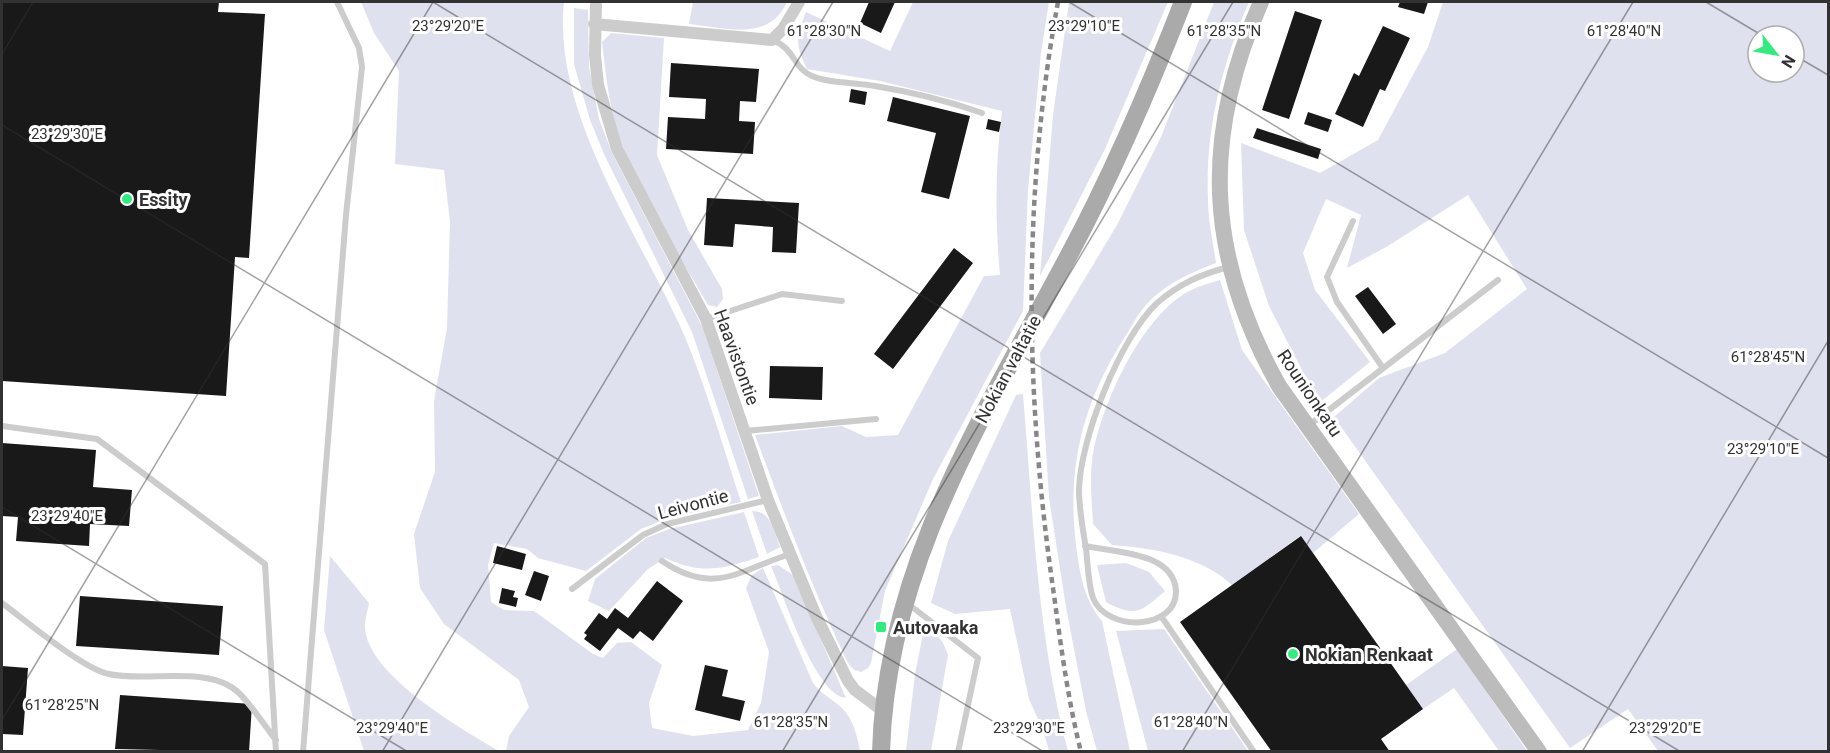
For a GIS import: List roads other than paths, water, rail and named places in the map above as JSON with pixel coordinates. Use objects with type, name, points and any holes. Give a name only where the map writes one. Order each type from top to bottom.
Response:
[{"type":"main road","name":"Nokian valtatie","points":[[881,752],[883,711],[912,571],[954,474],[1114,165],[1184,2]]},
{"type":"main road","name":"Rounionkatu","points":[[1261,2],[1233,72],[1221,134],[1221,204],[1229,267],[1256,345],[1280,386],[1539,752]]},
{"type":"street","name":"Haavistontie","points":[[596,2],[594,24],[598,84],[605,116],[617,149],[706,320],[768,500],[848,681],[855,690],[883,711]]},
{"type":"street","points":[[594,24],[772,40],[783,29],[799,2]]},
{"type":"lane","points":[[303,752],[346,215],[362,67],[359,48],[337,2]]},
{"type":"lane","points":[[772,40],[788,48],[803,71],[813,77],[887,88],[952,102],[982,113]]},
{"type":"lane","points":[[1353,221],[1327,277],[1337,302],[1383,368]]},
{"type":"lane","points":[[1085,546],[1155,561],[1167,569],[1174,580],[1176,594],[1170,608],[1161,616],[1139,623],[1120,621],[1104,614],[1094,599],[1085,546],[1079,490],[1083,456],[1092,424],[1120,360],[1139,326],[1156,305],[1178,287],[1202,274],[1229,267]]},
{"type":"lane","points":[[1308,426],[1498,280]]},
{"type":"lane","points":[[706,320],[782,294],[842,301]]},
{"type":"lane","points":[[745,431],[876,419]]},
{"type":"lane","points":[[2,426],[97,439],[265,564],[276,752]]},
{"type":"lane","name":"Leivontie","points":[[572,589],[643,535],[667,524],[768,500]]},
{"type":"lane","points":[[662,561],[689,577],[705,580],[729,578],[790,554]]},
{"type":"lane","points":[[904,601],[921,611],[978,658],[958,752]]},
{"type":"lane","points":[[2,603],[78,658],[109,674],[196,677],[216,681],[238,692],[277,741]]},
{"type":"lane","points":[[1161,616],[1254,752]]},
{"type":"railway","points":[[1058,2],[1046,75],[1038,149],[1033,223],[1033,372],[1044,521],[1065,674],[1081,752]]},
{"type":"place","name":"Essity","points":[[127,199]]},
{"type":"place","name":"Autovaaka","points":[[881,627]]},
{"type":"place","name":"Nokian Renkaat","points":[[1293,654]]}]
